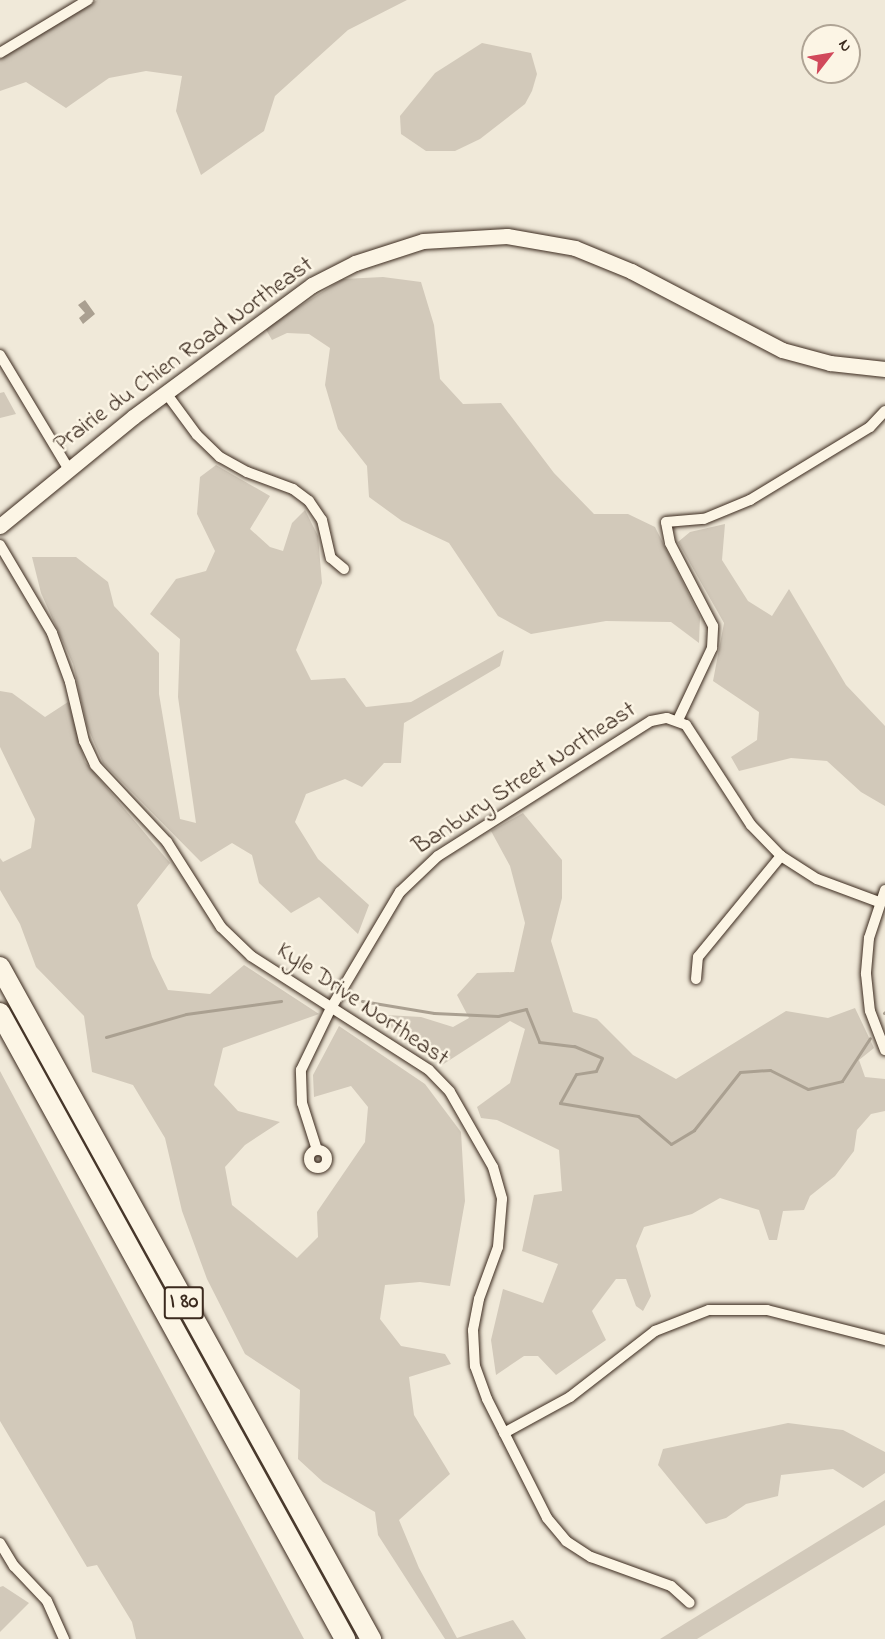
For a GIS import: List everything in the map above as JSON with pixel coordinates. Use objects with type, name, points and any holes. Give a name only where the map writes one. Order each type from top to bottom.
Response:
[{"type":"highway","name":"I 80","points":[[0,967],[371,1639]]},
{"type":"highway","name":"I 80","points":[[0,1013],[345,1639]]},
{"type":"street","points":[[0,53],[88,0]]},
{"type":"street","name":"Prairie du Chien Road Northeast","points":[[0,526],[68,468],[166,393],[325,278],[405,245],[469,235],[526,238],[575,248],[632,271],[782,350],[830,363],[885,369]]},
{"type":"street","points":[[0,355],[68,468]]},
{"type":"street","points":[[166,393],[197,435],[220,457],[247,472],[292,489],[309,501],[322,520],[331,558],[344,569]]},
{"type":"street","points":[[879,902],[817,879],[781,856],[751,825],[692,732],[678,720],[712,648],[713,626],[670,543],[666,522],[704,519],[750,500],[870,427],[885,411]]},
{"type":"street","name":"Kyle Drive Northeast","points":[[0,545],[52,633],[95,765],[166,842],[233,940],[331,1008],[429,1070],[450,1092],[493,1167],[502,1199],[502,1230],[477,1307],[473,1347],[480,1384],[548,1518],[566,1541],[591,1557],[671,1586],[690,1603]]},
{"type":"street","name":"Banbury Street Northeast","points":[[316,1150],[302,1103],[300,1081],[305,1059],[331,1008],[390,906],[424,866],[651,721],[667,718],[678,720]]},
{"type":"street","points":[[696,978],[698,957],[781,856]]},
{"type":"street","points":[[885,890],[879,902],[869,938],[866,974],[870,1011],[885,1050]]},
{"type":"street","points":[[504,1433],[570,1397],[654,1331],[709,1310],[767,1310],[885,1340]]},
{"type":"street","points":[[0,1543],[14,1566],[47,1601],[64,1639]]},
{"type":"shaded area","points":[[97,0],[407,0],[348,30],[275,96],[264,131],[201,175],[176,111],[182,76],[146,71],[109,78],[66,108],[26,82],[0,91],[0,59]]},
{"type":"shaded area","points":[[482,43],[531,53],[537,74],[525,104],[480,139],[455,151],[426,151],[401,134],[400,116],[435,73]]},
{"type":"shaded area","points":[[383,277],[421,282],[434,325],[440,379],[463,404],[501,403],[554,473],[594,514],[628,514],[655,527],[700,617],[699,643],[671,622],[606,621],[531,634],[498,616],[449,543],[402,521],[369,497],[367,466],[338,429],[325,385],[330,348],[309,334],[287,333],[272,340],[265,328],[343,279]]},
{"type":"shaded area","points":[[85,300],[95,314],[83,324],[79,318],[85,313],[78,305]]},
{"type":"shaded area","points":[[4,392],[16,414],[0,418],[0,393]]},
{"type":"shaded area","points":[[216,465],[270,496],[250,529],[270,547],[283,551],[292,523],[305,510],[318,536],[322,583],[296,650],[311,680],[345,678],[366,707],[411,702],[504,650],[500,666],[404,723],[401,763],[384,763],[362,787],[345,779],[306,794],[295,822],[318,859],[369,905],[358,934],[319,897],[291,913],[259,883],[252,855],[232,843],[201,862],[103,763],[87,726],[73,664],[41,593],[32,557],[76,557],[108,582],[114,606],[159,653],[159,694],[180,819],[196,823],[178,697],[180,639],[150,614],[176,579],[206,571],[215,551],[197,514],[200,477]]},
{"type":"shaded area","points":[[725,524],[722,560],[748,601],[772,616],[789,589],[846,685],[885,726],[885,806],[861,792],[827,761],[791,758],[739,771],[731,757],[757,740],[759,712],[713,681],[724,623],[678,542],[690,532]]},
{"type":"shaded area","points":[[0,691],[12,693],[45,717],[68,702],[85,762],[170,863],[137,905],[152,957],[168,990],[210,994],[244,965],[319,1014],[223,1048],[214,1085],[238,1111],[280,1122],[245,1145],[225,1167],[232,1205],[297,1258],[318,1237],[317,1212],[365,1142],[368,1107],[351,1086],[314,1097],[313,1075],[339,1026],[425,1084],[461,1132],[465,1201],[450,1286],[420,1282],[385,1285],[380,1319],[401,1346],[445,1354],[451,1364],[409,1377],[414,1415],[450,1474],[399,1520],[419,1568],[457,1638],[513,1620],[526,1639],[445,1639],[378,1535],[375,1512],[323,1482],[298,1459],[300,1390],[245,1354],[207,1279],[182,1211],[165,1138],[133,1085],[92,1072],[84,1016],[36,967],[20,924],[0,890],[0,858],[3,862],[31,848],[35,819],[0,747]]},
{"type":"shaded area","points":[[523,813],[562,860],[562,898],[551,941],[573,1012],[597,1019],[633,1055],[676,1079],[786,1011],[828,1018],[855,1008],[874,1048],[859,1060],[865,1077],[885,1079],[885,1111],[871,1114],[857,1130],[854,1151],[835,1176],[810,1196],[804,1210],[783,1211],[777,1240],[769,1240],[759,1210],[720,1198],[692,1214],[644,1227],[636,1246],[651,1296],[643,1311],[636,1306],[626,1279],[616,1279],[592,1311],[606,1340],[556,1375],[538,1356],[524,1356],[496,1375],[491,1340],[503,1289],[543,1303],[558,1264],[522,1251],[534,1195],[562,1191],[559,1150],[497,1120],[481,1118],[477,1107],[510,1083],[525,1029],[510,1021],[442,1065],[393,1031],[386,1015],[421,1017],[453,1027],[469,1018],[457,995],[477,973],[514,972],[525,923],[510,866],[491,831]]},
{"type":"shaded area","points":[[0,1071],[304,1639],[136,1639],[132,1622],[97,1565],[87,1567],[0,1421]]},
{"type":"shaded area","points":[[788,1423],[843,1430],[885,1452],[885,1473],[863,1488],[833,1469],[781,1475],[778,1496],[746,1504],[726,1518],[706,1524],[658,1465],[663,1449]]},
{"type":"shaded area","points":[[885,1500],[885,1525],[697,1639],[660,1639]]},
{"type":"shaded area","points":[[3,1586],[29,1603],[0,1632],[0,1587]]},
{"type":"waterway","points":[[106,1037],[186,1014],[281,1001]]},
{"type":"waterway","points":[[362,1001],[434,1013],[498,1016],[526,1009],[539,1042],[574,1046],[602,1058],[596,1071],[576,1074],[560,1103],[638,1116],[671,1144],[694,1130],[740,1072],[770,1070],[808,1089],[842,1081],[870,1038]]}]
